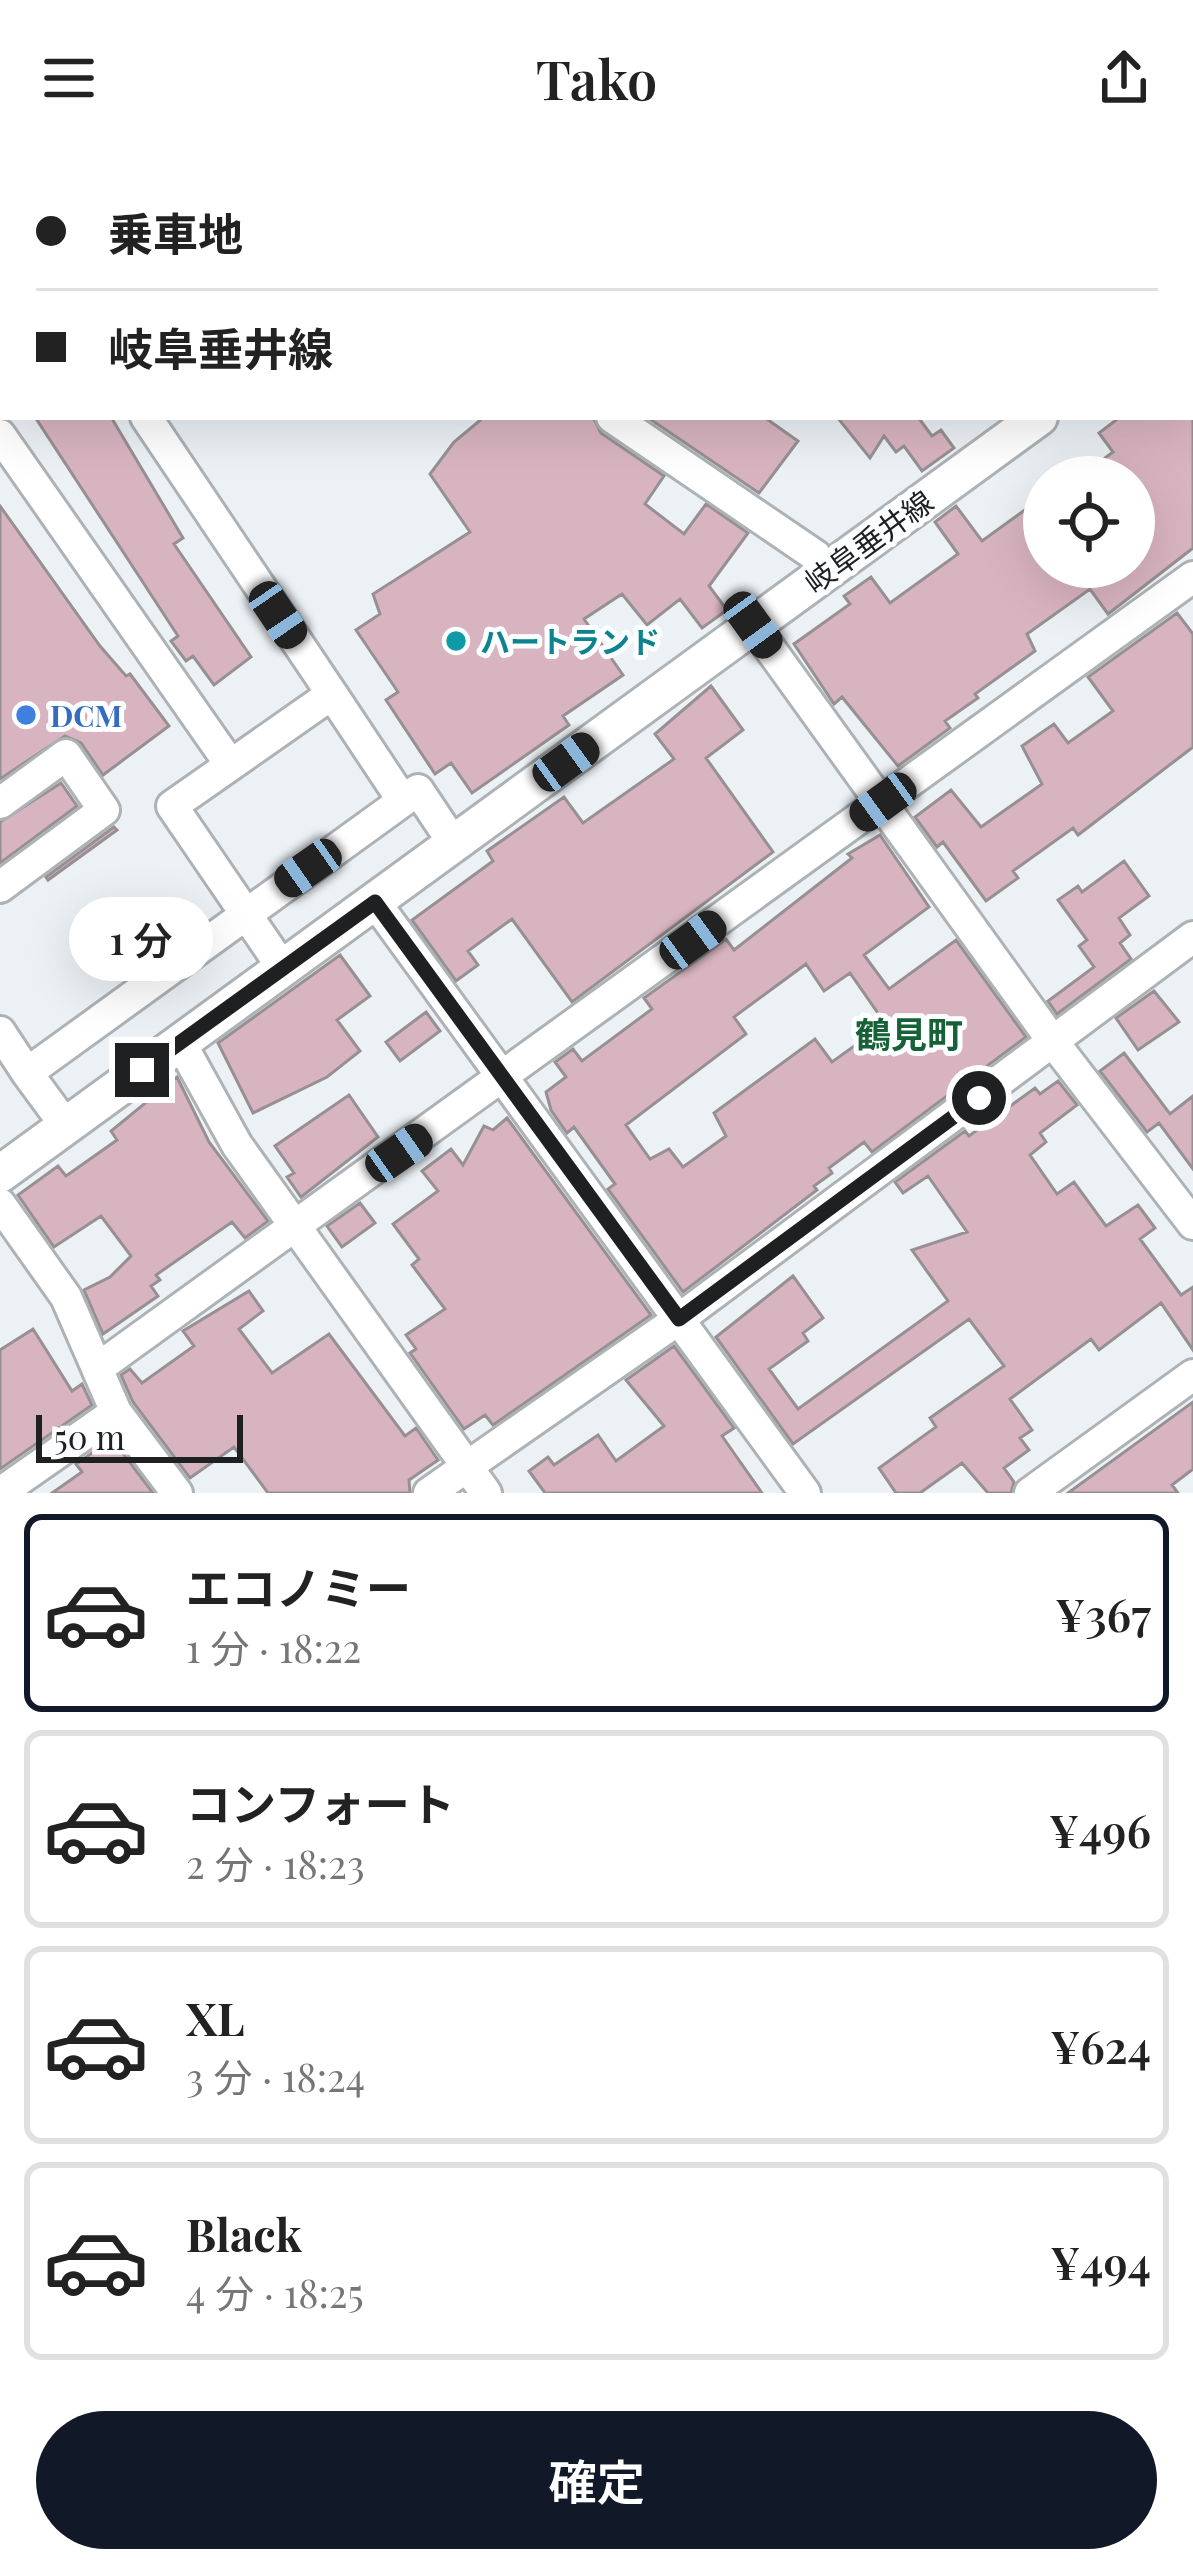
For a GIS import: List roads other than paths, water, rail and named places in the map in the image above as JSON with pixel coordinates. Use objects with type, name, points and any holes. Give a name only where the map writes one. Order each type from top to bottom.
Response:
[{"type":"main road","name":"岐阜垂井線","points":[[0,1174],[1035,420]]},
{"type":"street","points":[[148,420],[403,800]]},
{"type":"street","points":[[616,420],[817,556],[827,571]]},
{"type":"street","points":[[0,435],[230,764]]},
{"type":"street","points":[[98,1367],[1193,577]]},
{"type":"street","points":[[753,625],[1054,1042],[1193,1224]]},
{"type":"street","points":[[282,967],[172,806],[332,694]]},
{"type":"street","points":[[0,803],[66,755],[104,810],[0,887]]},
{"type":"street","points":[[27,1073],[418,790],[454,844]]},
{"type":"street","points":[[375,902],[805,1493]]},
{"type":"street","points":[[429,1493],[679,1319],[1193,937]]},
{"type":"street","points":[[0,1032],[66,1126]]},
{"type":"street","points":[[181,1042],[237,1144],[486,1493]]},
{"type":"street","points":[[0,1204],[65,1297],[116,1412],[177,1493]]},
{"type":"street","points":[[1030,1493],[1193,1375]]},
{"type":"street","points":[[0,1493],[116,1412]]},
{"type":"place","name":"ハートランド","points":[[456,641]]},
{"type":"place","name":"DCM","points":[[26,715]]},
{"type":"district","name":"鶴見町","points":[[909,1033]]}]
